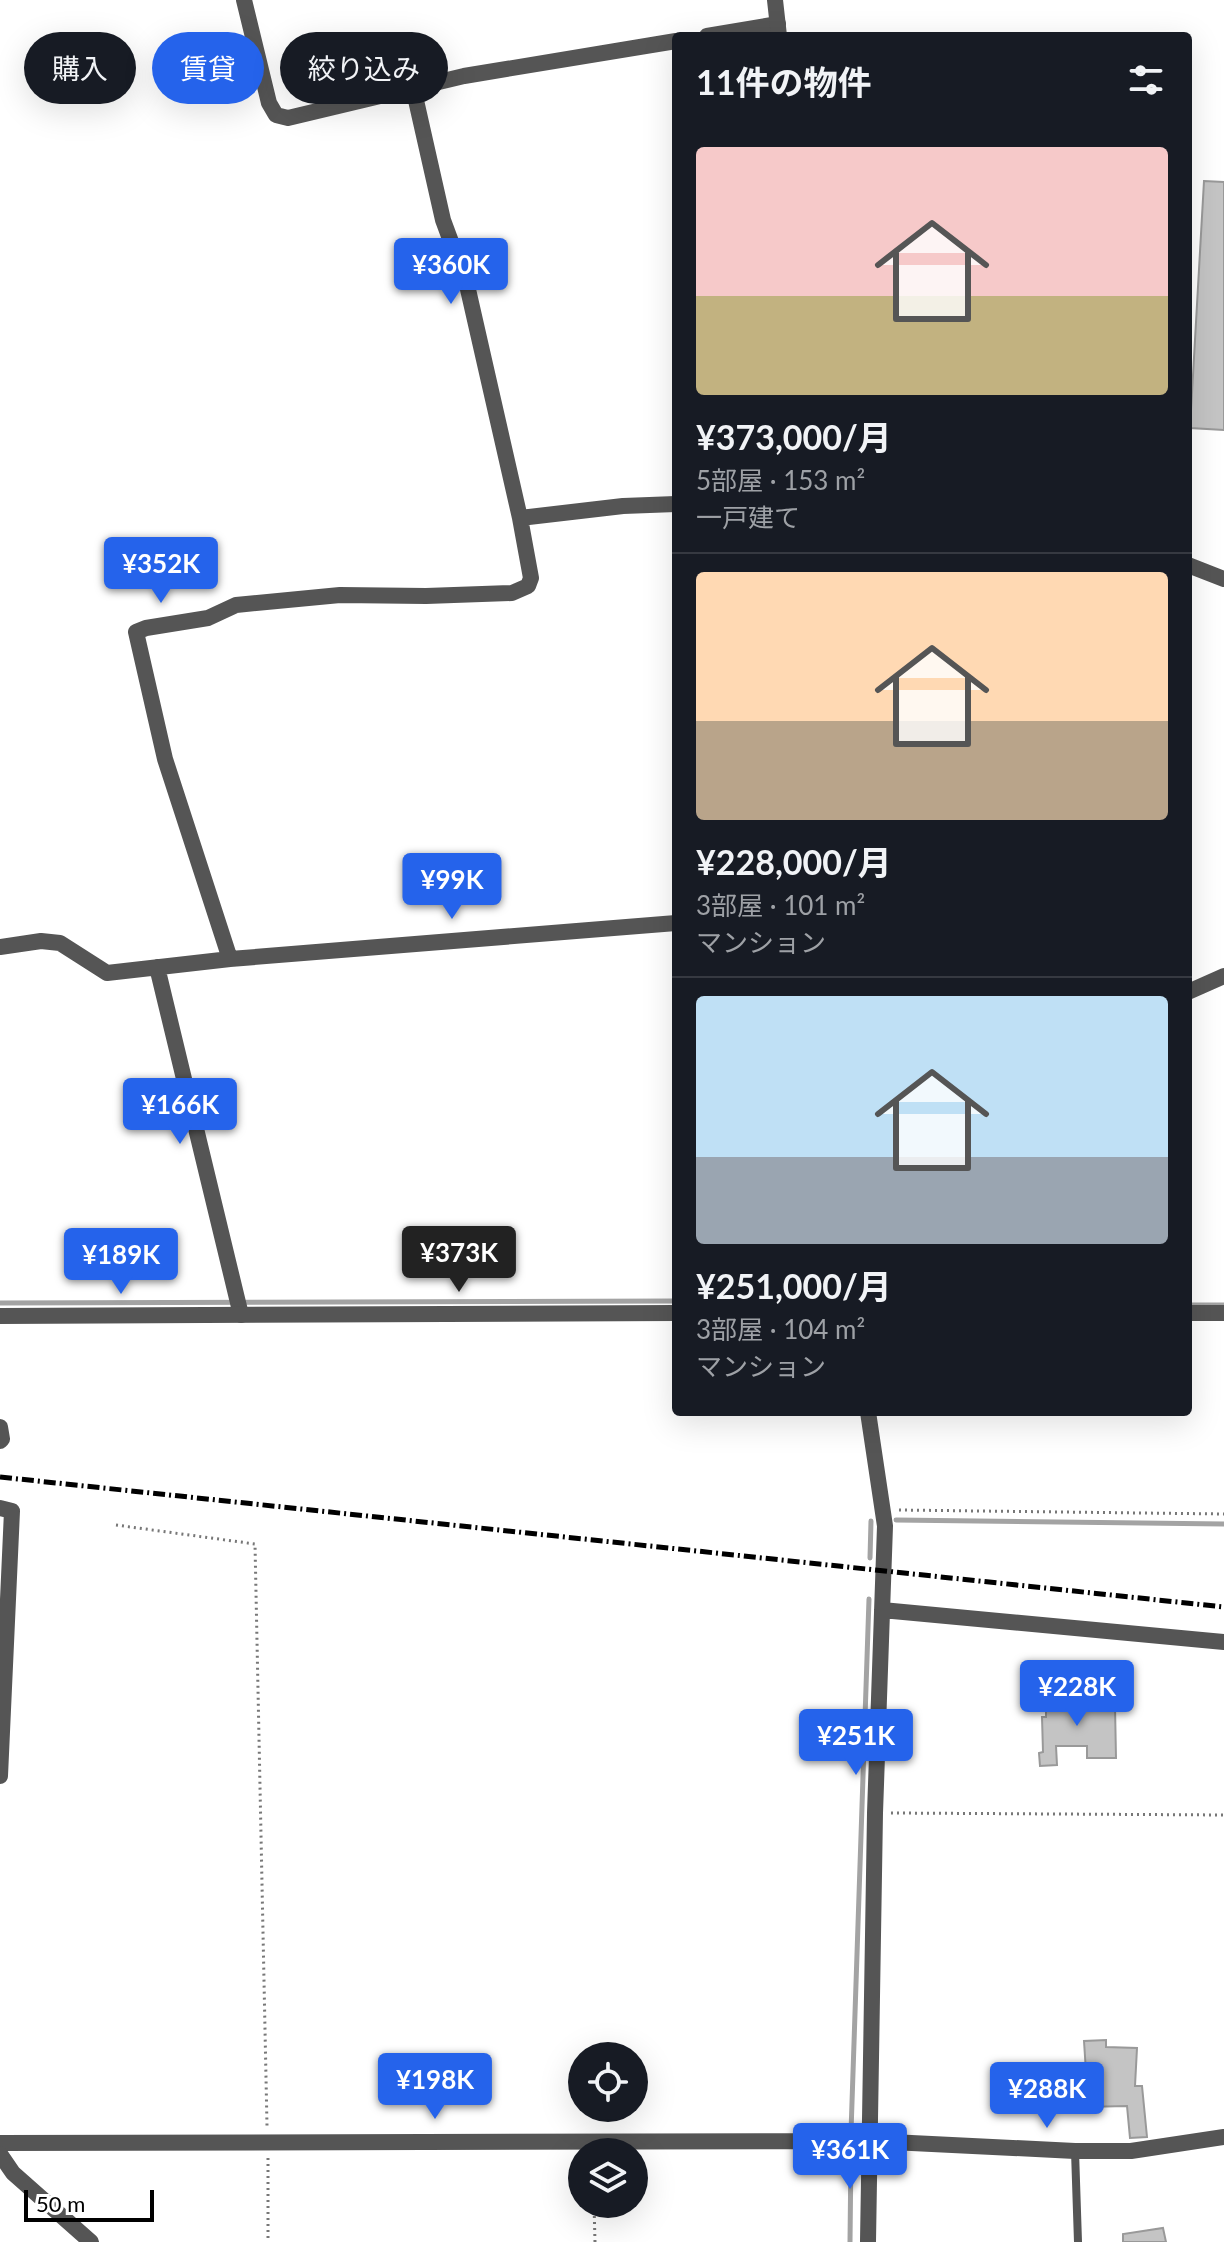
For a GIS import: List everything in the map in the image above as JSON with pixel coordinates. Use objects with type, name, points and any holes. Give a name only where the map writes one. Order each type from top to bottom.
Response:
[{"type":"street","points":[[244,0],[269,103],[276,115],[288,118],[344,104]]},
{"type":"street","points":[[754,32],[778,30],[775,0]]},
{"type":"street","points":[[448,79],[672,42]]},
{"type":"street","points":[[230,959],[165,759],[136,632],[208,618],[236,605],[340,595],[512,593],[528,586],[531,578],[467,285],[443,220],[417,104]]},
{"type":"street","points":[[520,518],[623,506],[672,504]]},
{"type":"street","points":[[1192,567],[1224,579]]},
{"type":"street","points":[[0,947],[41,941],[60,943],[107,973],[230,959],[672,923]]},
{"type":"street","points":[[157,967],[241,1315]]},
{"type":"street","points":[[1192,990],[1224,976]]},
{"type":"street","points":[[0,1316],[672,1313]]},
{"type":"street","points":[[1192,1313],[1224,1313]]},
{"type":"street","points":[[868,2242],[875,1813],[885,1526],[869,1416]]},
{"type":"street","points":[[0,1427],[0,1441]]},
{"type":"street","points":[[0,1508],[12,1511],[0,1776]]},
{"type":"street","points":[[882,1610],[1224,1642]]},
{"type":"street","points":[[0,2143],[871,2141],[1131,2151],[1224,2134],[1224,2154]]},
{"type":"street","points":[[0,2154],[13,2173],[91,2242]]},
{"type":"lane","points":[[1075,2151],[1078,2242]]},
{"type":"path","points":[[883,1509],[1224,1514]]},
{"type":"path","points":[[116,1525],[255,1544],[268,2242]]},
{"type":"path","points":[[875,1813],[1224,1815]]},
{"type":"path","points":[[594,2218],[595,2242]]},
{"type":"building","points":[[1204,181],[1224,182],[1224,430],[1192,428]]},
{"type":"building","points":[[1046,1688],[1069,1688],[1069,1706],[1115,1706],[1116,1758],[1087,1758],[1087,1746],[1056,1746],[1057,1765],[1040,1766]]},
{"type":"building","points":[[1106,2040],[1106,2047],[1137,2048],[1135,2086],[1142,2086],[1147,2137],[1130,2138],[1127,2106],[1084,2107],[1084,2041]]},
{"type":"building","points":[[1163,2228],[1166,2242],[1123,2242],[1123,2234]]},
{"type":"waterway","points":[[0,1303],[672,1301]]},
{"type":"waterway","points":[[1192,1305],[1224,1305]]},
{"type":"waterway","points":[[896,1520],[1224,1524]]},
{"type":"waterway","points":[[870,1558],[871,1521]]},
{"type":"waterway","points":[[851,2132],[869,1599]]},
{"type":"waterway","points":[[850,2242],[851,2150]]},
{"type":"railway","points":[[0,1477],[1224,1607]]}]
